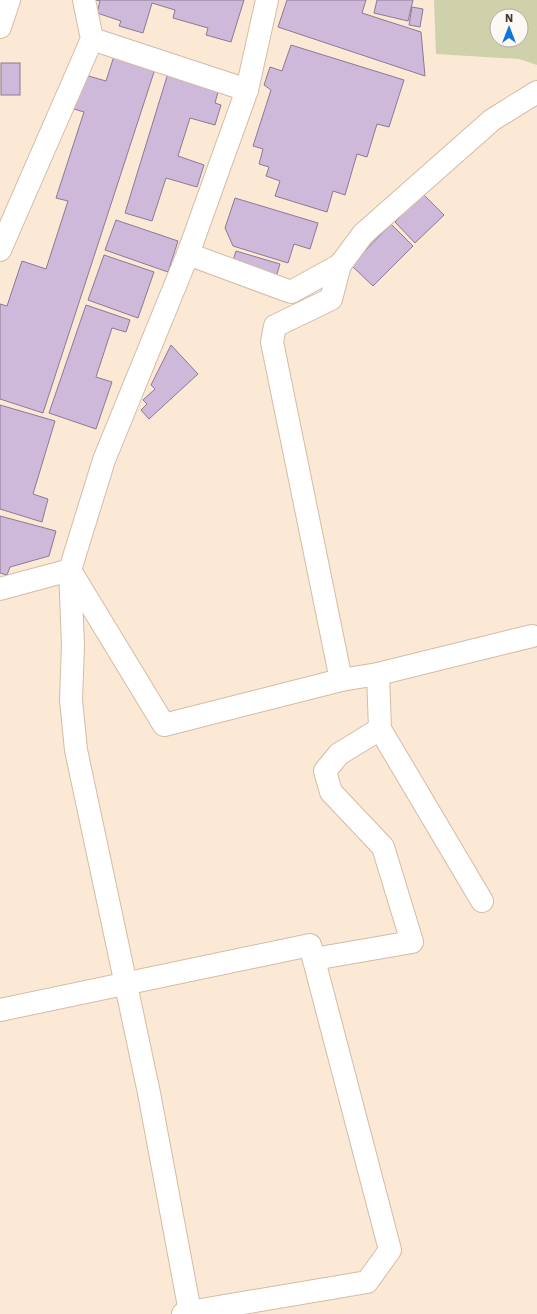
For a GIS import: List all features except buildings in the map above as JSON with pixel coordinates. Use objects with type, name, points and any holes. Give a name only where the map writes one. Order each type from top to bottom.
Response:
[{"type":"street","points":[[0,27],[9,0]]},
{"type":"street","points":[[0,250],[92,39],[84,0]]},
{"type":"street","points":[[0,1010],[126,985],[310,945],[390,1250],[367,1282],[194,1312],[149,1093],[126,985],[76,750],[71,700],[73,645],[70,570],[104,460],[188,254],[247,90],[267,0]]},
{"type":"street","points":[[92,39],[247,90]]},
{"type":"street","points":[[340,680],[272,342],[275,326],[331,298],[340,265],[363,234],[492,120],[537,92]]},
{"type":"street","points":[[188,254],[291,292],[340,265]]},
{"type":"street","points":[[0,589],[70,570]]},
{"type":"street","points":[[70,570],[164,725],[340,680],[378,674],[532,636]]},
{"type":"street","points":[[378,674],[380,728],[482,901]]},
{"type":"street","points":[[314,959],[412,942],[382,847],[331,792],[325,771],[339,754],[380,728]]},
{"type":"green space","points":[[434,0],[537,0],[537,65],[519,59],[436,54]]}]
